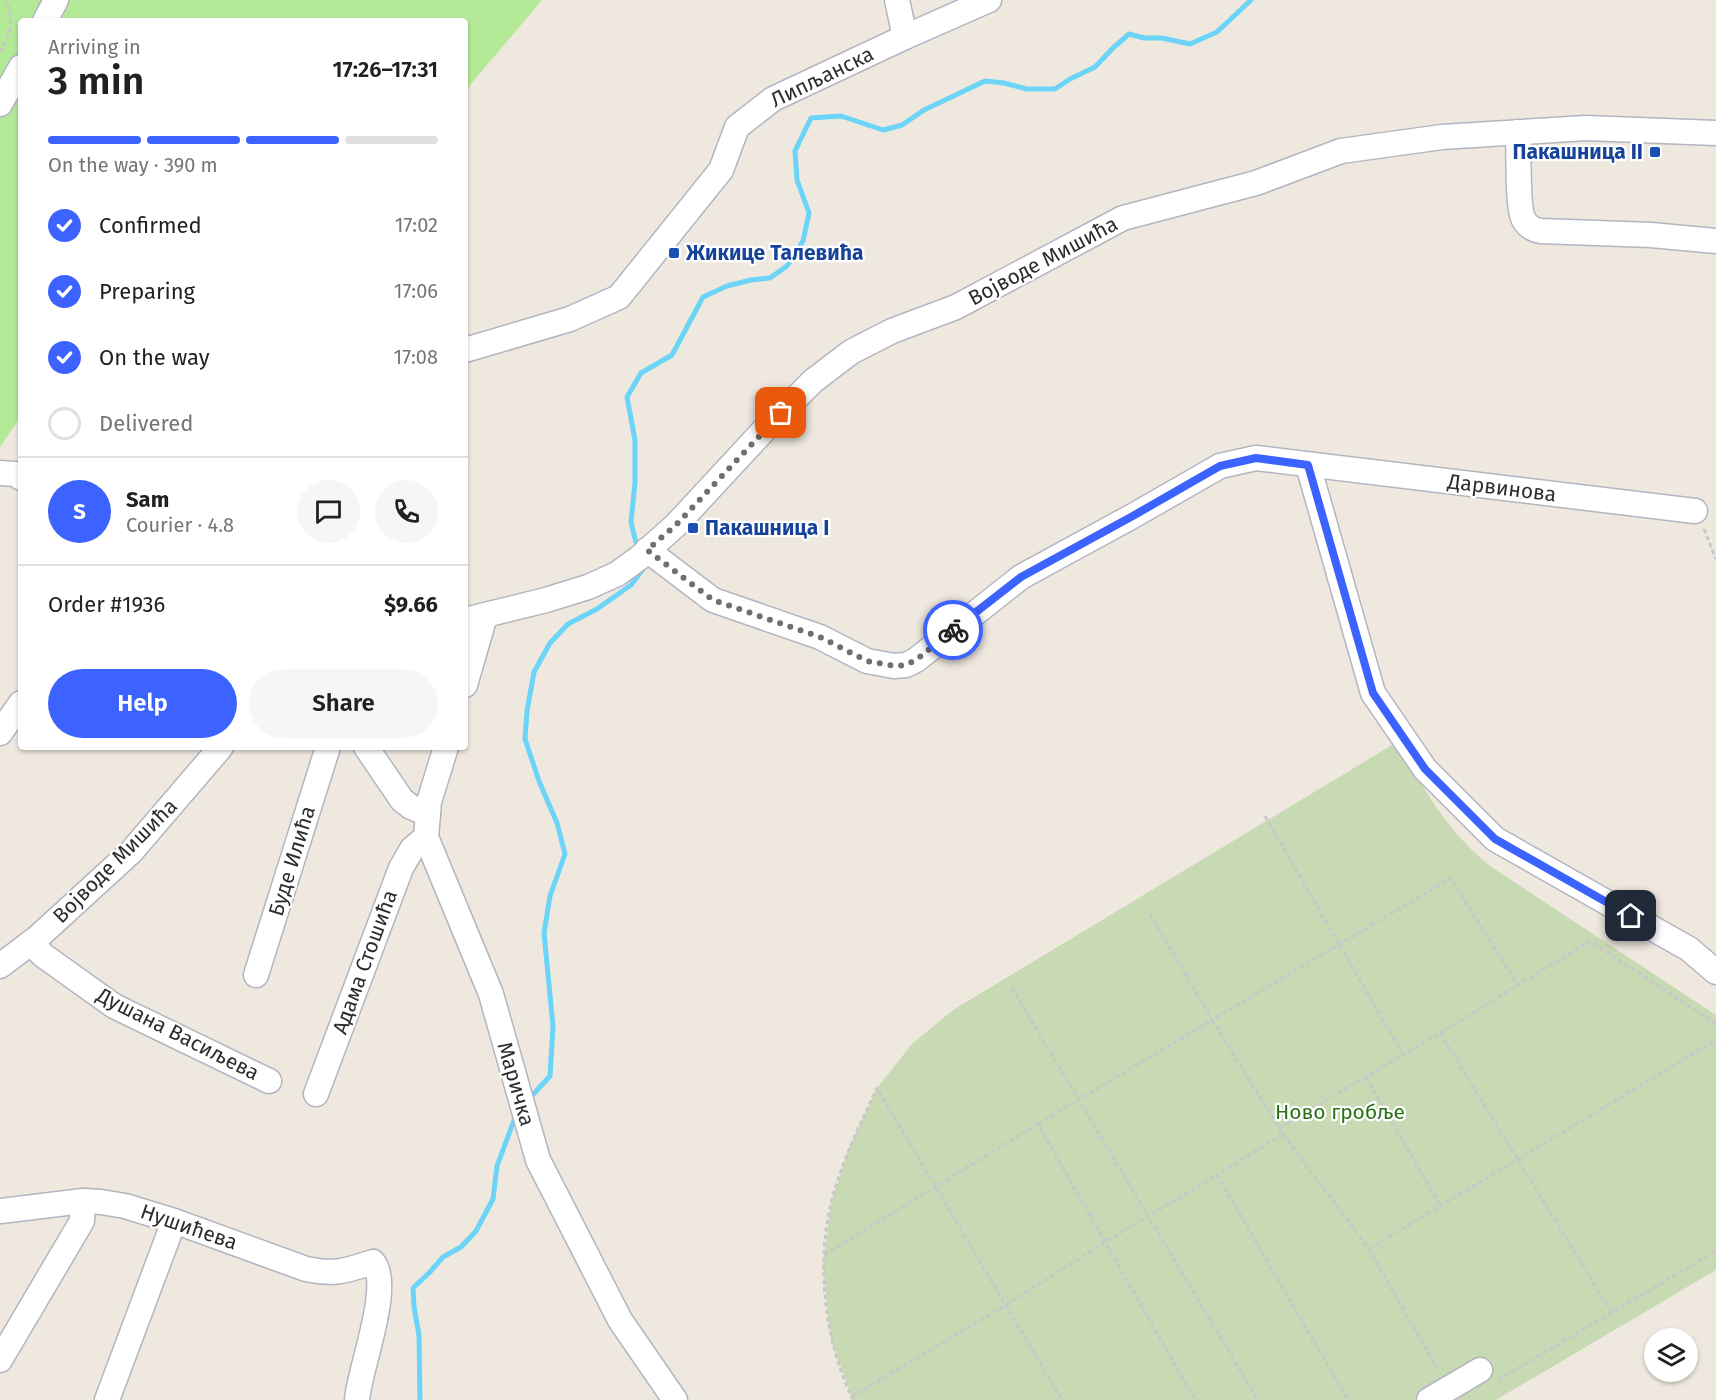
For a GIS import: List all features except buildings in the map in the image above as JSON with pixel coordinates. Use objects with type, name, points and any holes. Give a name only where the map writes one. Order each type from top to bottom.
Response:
[{"type":"street","points":[[47,18],[56,0]]},
{"type":"street","points":[[897,0],[905,37]]},
{"type":"street","name":"Липљанска","points":[[468,349],[570,319],[619,297],[721,170],[737,127],[773,99],[989,0]]},
{"type":"street","points":[[0,104],[18,72]]},
{"type":"street","name":"Војводе Мишића","points":[[475,618],[588,587],[617,574],[652,546],[813,381],[851,352],[892,331],[956,307],[1123,218],[1256,183],[1341,151],[1442,137],[1586,128],[1716,133]]},
{"type":"street","points":[[1518,132],[1520,210],[1526,223],[1536,230],[1651,235],[1716,241]]},
{"type":"street","name":"Дарвинова","points":[[652,546],[713,600],[820,637],[867,661],[894,666],[906,665],[916,660],[1021,577],[1220,466],[1256,458],[1695,511]]},
{"type":"street","points":[[1308,465],[1373,693],[1425,769],[1495,839],[1689,949],[1716,972]]},
{"type":"street","points":[[0,474],[18,476]]},
{"type":"street","points":[[468,665],[475,618]]},
{"type":"street","points":[[0,733],[18,708]]},
{"type":"street","name":"Војводе Мишића","points":[[0,966],[63,916],[130,852],[218,750]]},
{"type":"street","name":"Буде Илића","points":[[256,975],[327,750]]},
{"type":"street","points":[[368,750],[402,800],[427,825]]},
{"type":"street","points":[[427,825],[429,802],[445,750]]},
{"type":"street","name":"Маричка","points":[[427,825],[491,994],[538,1160],[620,1320],[675,1400]]},
{"type":"street","name":"Адама Стошића","points":[[316,1094],[400,868],[427,825]]},
{"type":"street","name":"Душана Васиљева","points":[[30,943],[44,956],[114,1006],[268,1081]]},
{"type":"street","points":[[0,1360],[82,1221],[82,1201]]},
{"type":"street","name":"Нушићева","points":[[0,1211],[82,1201],[101,1202],[125,1206],[217,1234],[270,1257],[306,1269],[327,1273],[340,1272],[373,1263],[379,1274],[377,1300],[357,1400]]},
{"type":"street","points":[[107,1400],[174,1221]]},
{"type":"street","points":[[1438,1394],[1487,1376]]},
{"type":"path","points":[[0,52],[10,33],[11,14],[6,0]]},
{"type":"path","points":[[1695,511],[1716,559]]},
{"type":"path","points":[[1265,816],[1403,1055]]},
{"type":"path","points":[[824,1255],[1038,1124],[1451,878],[1518,986]]},
{"type":"path","points":[[1150,914],[1279,1128],[1369,1249],[1438,1394]]},
{"type":"path","points":[[1279,1128],[1590,941],[1716,1024]]},
{"type":"path","points":[[1012,988],[1258,1400]]},
{"type":"path","points":[[1440,1033],[1612,1313]]},
{"type":"path","points":[[1369,1249],[1716,1040]]},
{"type":"path","points":[[1366,1077],[1441,1206]]},
{"type":"path","points":[[1062,1400],[1006,1305],[877,1088],[849,1148],[831,1204],[823,1266],[831,1340],[852,1398],[1006,1305],[1283,1134]]},
{"type":"path","points":[[1038,1124],[1195,1400]]},
{"type":"path","points":[[1217,1174],[1348,1400]]},
{"type":"path","points":[[1487,1376],[1612,1313],[1716,1251]]},
{"type":"green space","points":[[0,0],[542,0],[468,87],[468,18],[18,18],[18,420],[0,447]]},
{"type":"green space","name":"Ново гробље","points":[[1397,742],[1448,824],[1490,866],[1716,1015],[1716,1270],[1496,1400],[853,1400],[831,1340],[823,1266],[831,1204],[849,1148],[877,1088],[912,1044],[953,1010]]},
{"type":"waterway","points":[[638,551],[631,522],[635,482],[635,440],[627,397],[641,373],[672,355],[703,297],[727,286],[770,278],[787,266],[803,241],[809,213],[797,180],[795,151],[811,118],[841,116],[883,130],[902,125],[924,110],[985,81],[1027,89],[1055,89],[1095,67],[1129,34],[1190,44],[1217,32],[1251,0]]},
{"type":"waterway","points":[[529,1099],[550,1076],[553,1026],[544,933],[550,896],[565,854],[557,823],[539,781],[525,739],[534,672],[550,643],[568,624],[597,609],[631,585],[643,569],[642,566]]},
{"type":"waterway","points":[[420,1400],[419,1335],[413,1288],[443,1257],[461,1247],[476,1231],[493,1199],[497,1166],[516,1115]]},
{"type":"way so far","points":[[781,413],[676,525],[647,550],[713,600],[820,637],[867,661],[894,666],[906,665],[916,660],[953,630]]},
{"type":"place","name":"Пакашница II","points":[[1655,152]]},
{"type":"place","name":"Жикице Талевића","points":[[674,253]]},
{"type":"place","name":"Пакашница I","points":[[693,528]]},
{"type":"route","points":[[953,630],[1021,577],[1220,466],[1256,458],[1308,465],[1373,693],[1425,769],[1495,839],[1631,916]]}]
